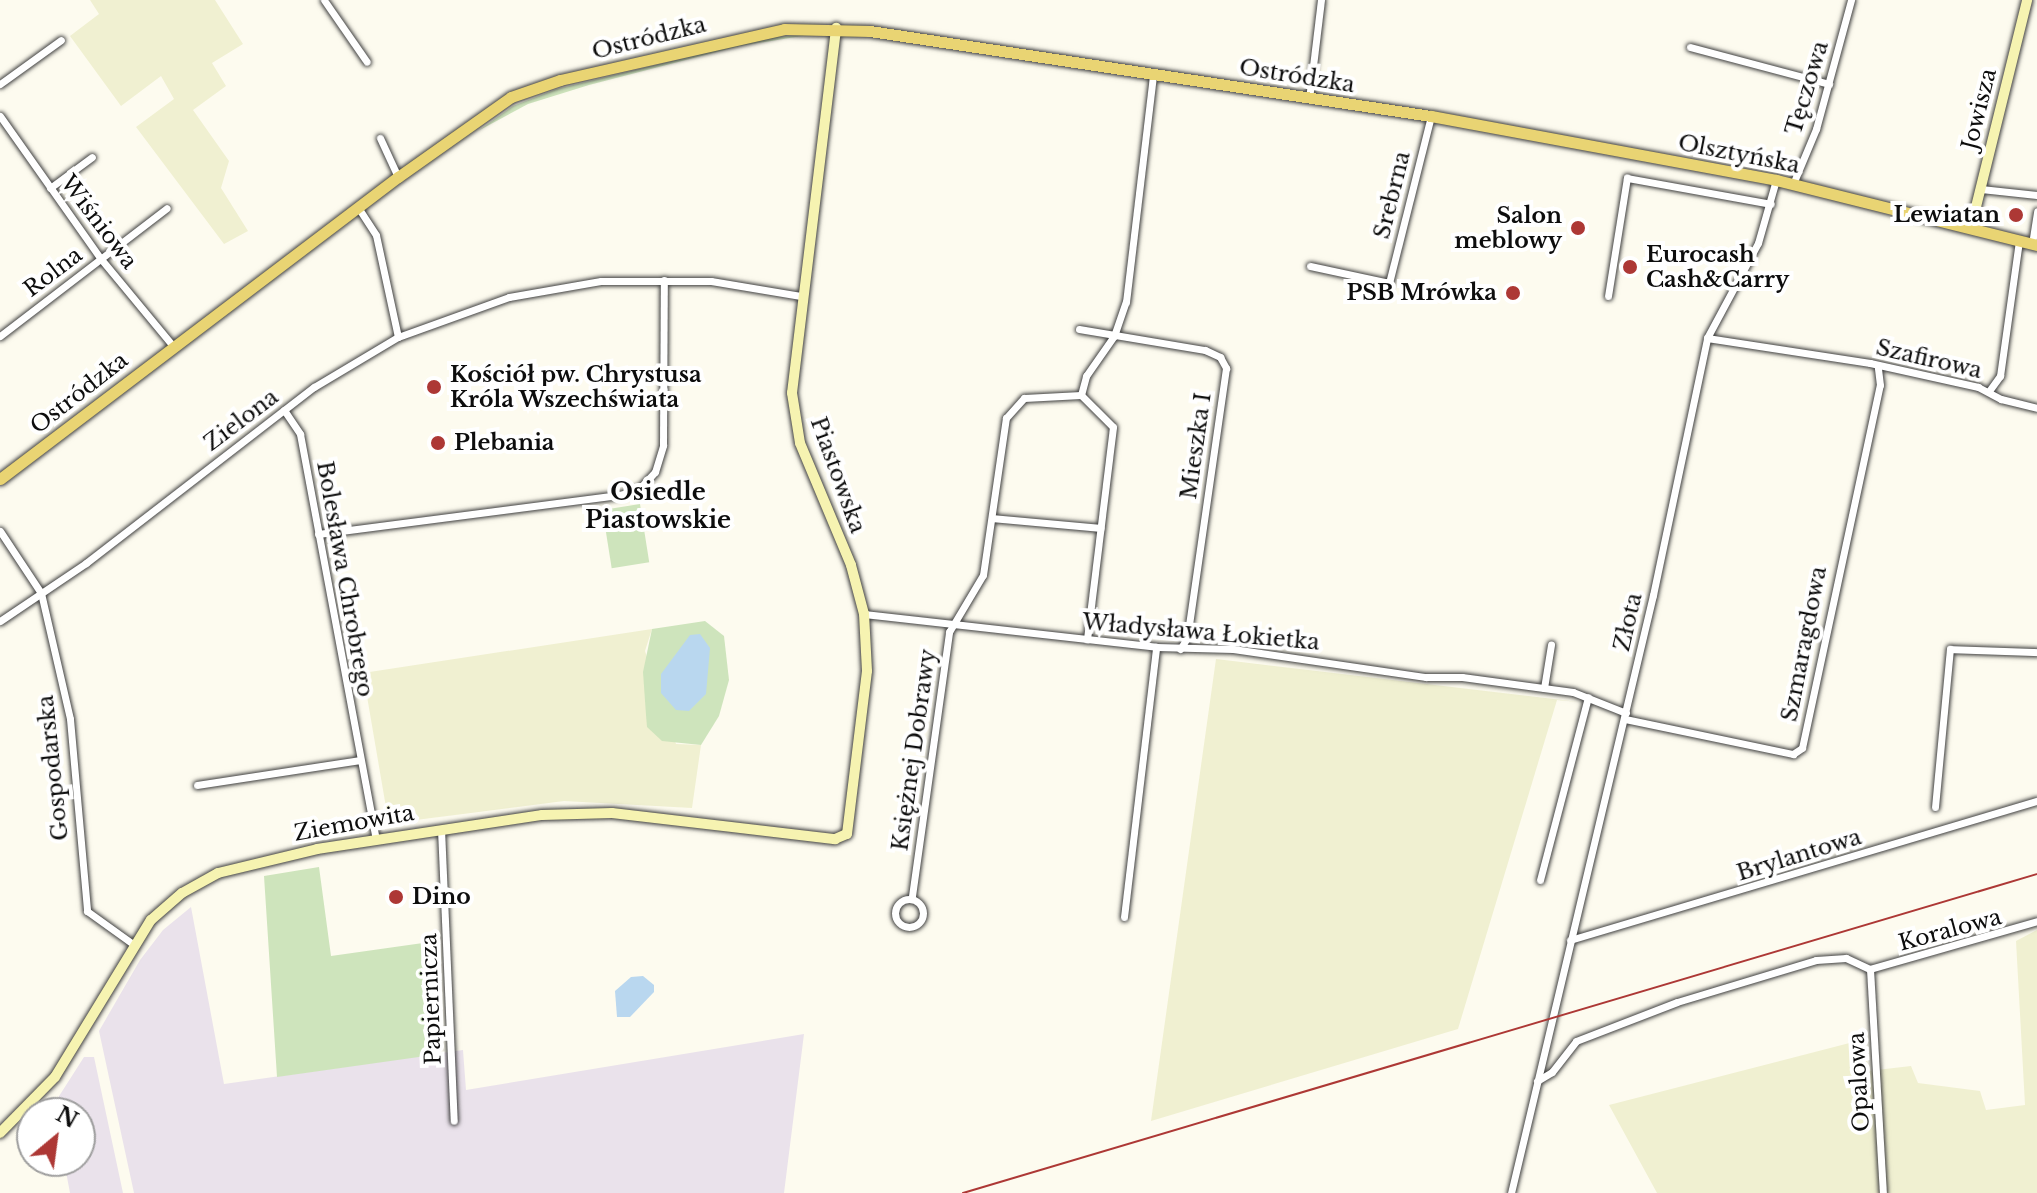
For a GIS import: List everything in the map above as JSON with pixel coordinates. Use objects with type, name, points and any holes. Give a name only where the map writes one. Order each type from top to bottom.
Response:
[{"type":"main road","name":"Ostródzka","points":[[0,479],[489,110],[540,85],[752,35],[836,28],[1431,116]]},
{"type":"main road","name":"Olsztyńska","points":[[1431,116],[1776,180],[2034,244]]},
{"type":"street","points":[[324,0],[367,62]]},
{"type":"street","points":[[1309,99],[1321,0]]},
{"type":"street","name":"Tęczowa","points":[[1793,184],[1829,84],[1851,0]]},
{"type":"street","name":"Jowisza","points":[[1971,227],[2027,0]]},
{"type":"street","name":"Piastowska","points":[[836,28],[830,109],[794,349],[795,417],[864,614],[863,716],[850,826],[843,838]]},
{"type":"street","points":[[0,84],[61,40]]},
{"type":"street","points":[[1690,47],[1829,84]]},
{"type":"street","points":[[1087,639],[1113,427],[1081,395],[1086,376],[1114,336],[1126,302],[1153,74]]},
{"type":"street","name":"Wiśniowa","points":[[0,116],[101,259],[173,346]]},
{"type":"street","name":"Srebrna","points":[[1310,266],[1389,283],[1431,116]]},
{"type":"street","points":[[0,137],[9,131]]},
{"type":"street","points":[[380,138],[398,177]]},
{"type":"street","points":[[50,188],[92,157]]},
{"type":"street","points":[[1608,296],[1627,178],[1771,204]]},
{"type":"street","name":"Złota","points":[[1511,1193],[1625,716],[1707,338],[1758,243],[1776,180]]},
{"type":"street","points":[[1981,189],[2037,195]]},
{"type":"street","points":[[358,207],[376,235],[398,337]]},
{"type":"street","name":"Rolna","points":[[0,336],[167,208]]},
{"type":"street","points":[[2034,244],[2037,211]]},
{"type":"street","name":"Szafirowa","points":[[1707,338],[1989,391],[2000,376],[2019,241]]},
{"type":"street","points":[[318,534],[620,495],[640,488],[655,472],[663,445],[664,280]]},
{"type":"street","name":"Zielona","points":[[0,621],[284,410],[398,337],[455,314],[550,288],[664,280],[801,296]]},
{"type":"street","points":[[1079,329],[1114,336]]},
{"type":"street","name":"Mieszka I","points":[[1114,336],[1205,350],[1220,357],[1226,368],[1187,638],[1180,649]]},
{"type":"street","name":"Szmaragdowa","points":[[1625,716],[1793,754],[1802,748],[1880,385],[1878,368]]},
{"type":"street","points":[[1989,391],[2037,408]]},
{"type":"street","name":"Księżnej Dobrawy","points":[[912,896],[952,625],[983,575],[1009,410],[1024,398],[1081,395]]},
{"type":"street","name":"Bolesława Chrobrego","points":[[284,410],[299,430],[376,840]]},
{"type":"street","points":[[992,518],[1101,528]]},
{"type":"street","name":"Gospodarska","points":[[0,531],[41,593],[70,719],[86,906],[91,916],[133,944]]},
{"type":"street","name":"Władysława Łokietka","points":[[864,614],[1156,647],[1233,649],[1414,676],[1544,688],[1588,697],[1625,716]]},
{"type":"street","points":[[1544,688],[1551,645]]},
{"type":"street","points":[[1124,917],[1156,647]]},
{"type":"street","points":[[1935,807],[1950,649],[2037,652]]},
{"type":"street","points":[[1540,880],[1588,697]]},
{"type":"street","points":[[197,785],[360,760]]},
{"type":"street","name":"Brylantowa","points":[[1570,940],[2037,801]]},
{"type":"street","name":"Ziemowita","points":[[0,1133],[30,1109],[55,1077],[133,944],[168,904],[218,873],[376,840],[542,815],[612,813],[843,838]]},
{"type":"street","name":"Papiernicza","points":[[441,829],[454,1121]]},
{"type":"street","name":"Księżnej Dobrawy","points":[[912,896],[920,902],[919,921],[907,930],[898,919],[902,900],[912,896]]},
{"type":"street","name":"Koralowa","points":[[1870,969],[2037,921]]},
{"type":"street","points":[[1537,1081],[1552,1072],[1576,1041],[1677,1002],[1830,957],[1870,969]]},
{"type":"street","name":"Opalowa","points":[[1870,969],[1883,1193]]},
{"type":"shaded area","points":[[191,907],[224,1084],[463,1050],[466,1090],[804,1034],[784,1193],[134,1193],[99,1031],[140,960],[163,930]]},
{"type":"shaded area","points":[[84,1057],[94,1057],[123,1193],[70,1193],[67,1177],[96,1177],[96,1097],[58,1097]]},
{"type":"green space","points":[[90,0],[215,0],[243,44],[212,63],[226,86],[193,110],[229,161],[221,188],[248,231],[224,244],[136,127],[174,99],[161,76],[121,106],[70,36],[99,14]]},
{"type":"green space","points":[[808,35],[740,46],[589,85],[528,104],[478,131],[513,106],[557,89],[771,37]]},
{"type":"green space","points":[[640,504],[649,562],[612,568],[602,510]]},
{"type":"green space","points":[[705,621],[724,636],[729,680],[719,716],[701,745],[662,741],[647,727],[643,672],[652,629]]},
{"type":"green space","points":[[652,629],[645,651],[676,744],[701,745],[692,808],[564,801],[400,822],[388,819],[363,673]]},
{"type":"green space","points":[[1216,659],[1579,702],[1557,700],[1458,1029],[1151,1121]]},
{"type":"green space","points":[[319,867],[331,956],[430,942],[440,1054],[277,1077],[264,876]]},
{"type":"green space","points":[[2037,930],[2037,1193],[1657,1193],[1609,1105],[1865,1039],[1868,1071],[1911,1066],[1918,1083],[1980,1091],[1986,1110],[2025,1105],[2016,941]]},
{"type":"water","points":[[700,634],[710,648],[706,694],[689,711],[676,710],[661,693],[661,674],[690,635]]},
{"type":"water","points":[[643,976],[654,985],[654,992],[630,1017],[617,1017],[615,991],[631,977]]},
{"type":"railway","points":[[963,1193],[2037,874]]},
{"type":"place","name":"Lewiatan","points":[[2016,215]]},
{"type":"place","name":"Salon meblowy","points":[[1578,228]]},
{"type":"place","name":"Eurocash Cash&Carry","points":[[1630,267]]},
{"type":"place","name":"PSB Mrówka","points":[[1513,293]]},
{"type":"place","name":"Kościół pw. Chrystusa Króla Wszechświata","points":[[434,387]]},
{"type":"place","name":"Plebania","points":[[438,443]]},
{"type":"place","name":"Dino","points":[[396,897]]},
{"type":"district","name":"Osiedle Piastowskie","points":[[658,506]]}]
